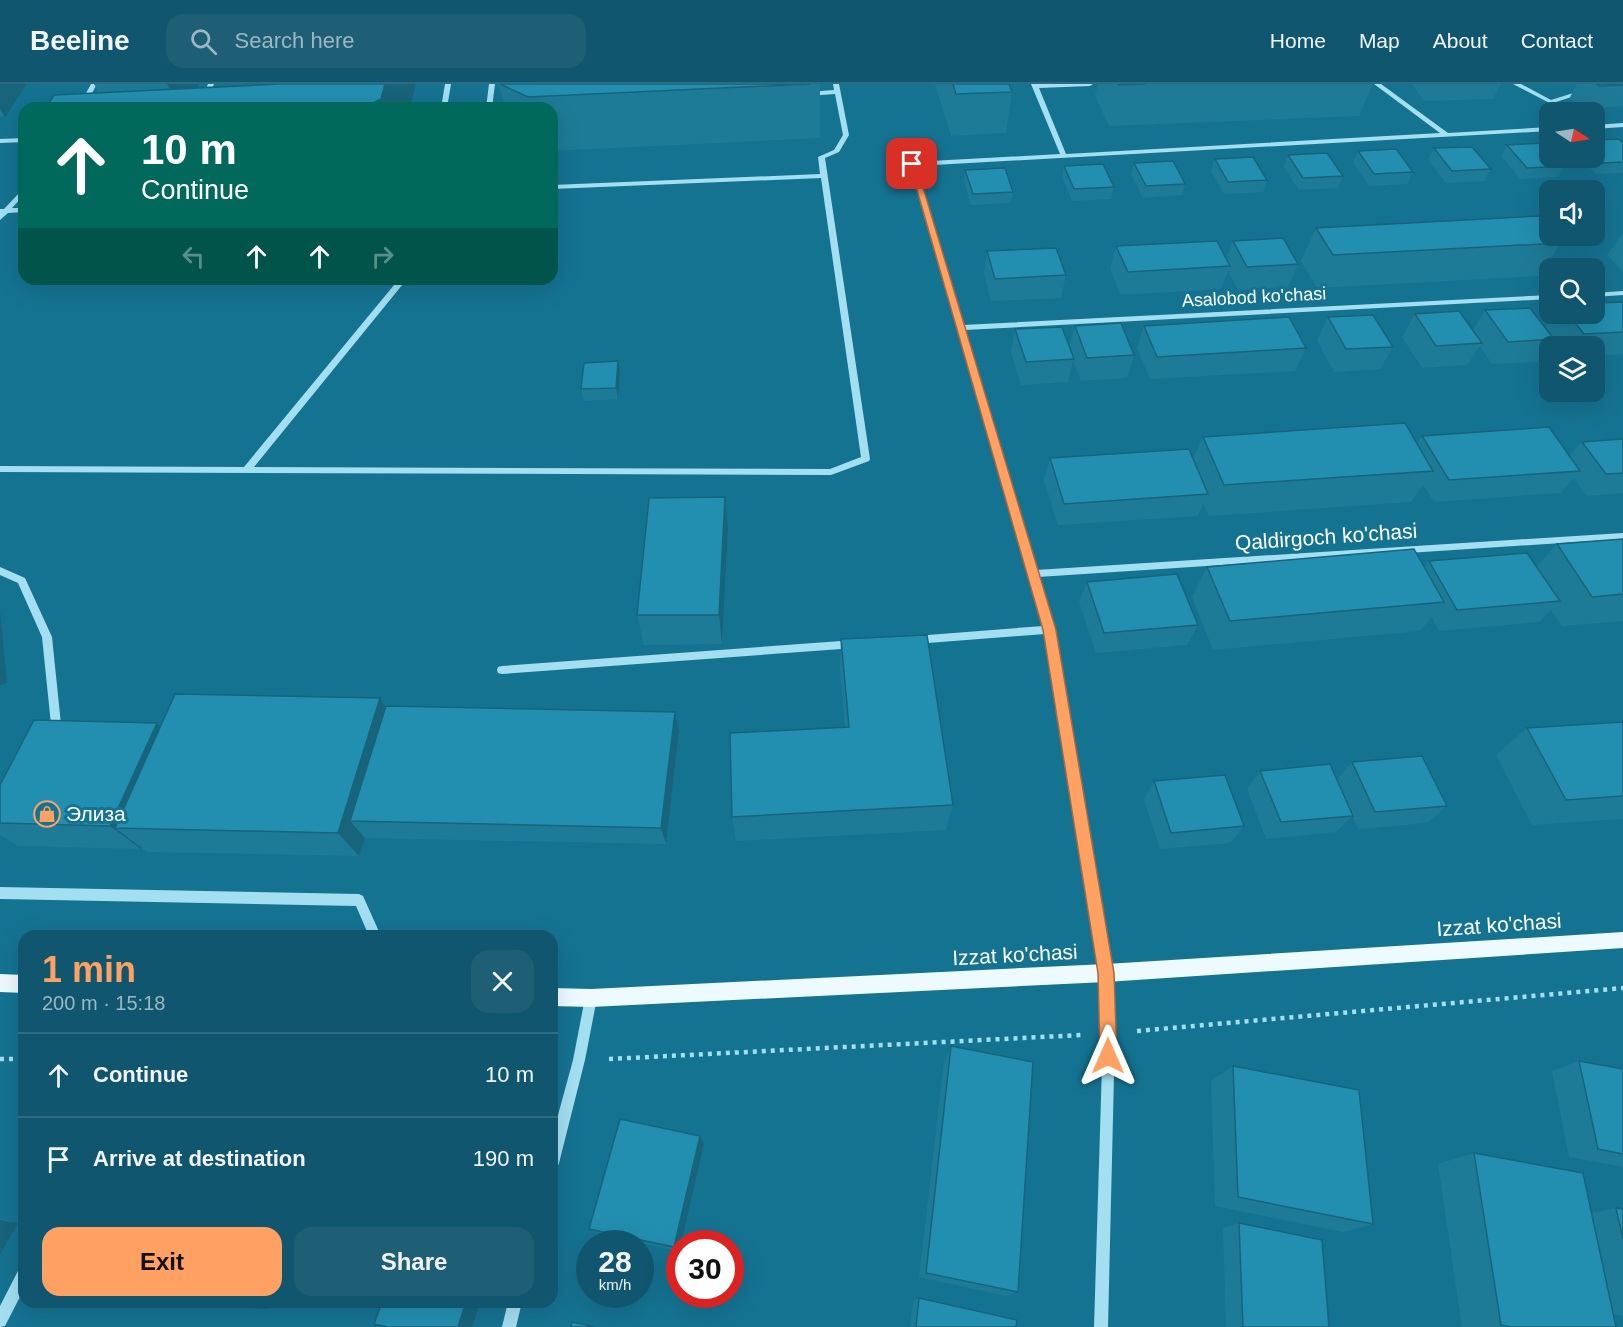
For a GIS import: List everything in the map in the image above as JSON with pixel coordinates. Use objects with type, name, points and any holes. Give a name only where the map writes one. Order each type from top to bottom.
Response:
[{"type":"main road","name":"Izzat ko'chasi","points":[[558,997],[591,998],[1106,973],[1623,940]]},
{"type":"main road","points":[[0,983],[18,984]]},
{"type":"street","points":[[84,102],[94,84]]},
{"type":"street","points":[[204,102],[211,84]]},
{"type":"street","points":[[445,102],[448,84]]},
{"type":"street","points":[[490,102],[492,84]]},
{"type":"street","points":[[1064,156],[1034,85],[1090,84]]},
{"type":"street","points":[[1377,84],[1448,135]]},
{"type":"street","points":[[1516,84],[1550,102],[1609,84]]},
{"type":"street","points":[[0,469],[831,472],[866,459],[821,157],[837,151],[846,135],[837,88],[803,94]]},
{"type":"street","points":[[1605,126],[1623,125]]},
{"type":"street","points":[[1101,1327],[1109,1034],[1106,973],[1049,630],[912,164],[1539,130]]},
{"type":"street","points":[[0,141],[18,140]]},
{"type":"street","points":[[558,187],[824,176]]},
{"type":"street","points":[[0,218],[18,197]]},
{"type":"street","points":[[246,470],[398,285]]},
{"type":"street","points":[[1605,294],[1623,293]]},
{"type":"street","name":"Asalobod ko'chasi","points":[[961,328],[1539,298]]},
{"type":"street","name":"Qaldirgoch ko'chasi","points":[[1032,574],[1623,536]]},
{"type":"street","points":[[0,571],[22,581],[47,637],[57,736],[51,746]]},
{"type":"street","points":[[907,640],[1049,630]]},
{"type":"street","points":[[502,670],[871,643]]},
{"type":"street","points":[[0,893],[359,900],[372,930]]},
{"type":"street","points":[[558,1140],[579,1060],[591,998]]},
{"type":"street","points":[[0,1321],[18,1286]]},
{"type":"street","points":[[509,1327],[514,1308]]},
{"type":"path","points":[[0,1059],[18,1059]]},
{"type":"building","points":[[279,84],[385,84],[381,99],[375,102],[50,102],[54,95]]},
{"type":"building","points":[[500,84],[810,84],[528,97]]},
{"type":"building","points":[[953,84],[1009,84],[1012,92],[956,94]]},
{"type":"building","points":[[1596,84],[1623,84],[1623,85],[1600,86]]},
{"type":"building","points":[[1619,139],[1623,143],[1623,162],[1605,163],[1605,140]]},
{"type":"building","points":[[1539,143],[1539,167],[1527,168],[1507,145]]},
{"type":"building","points":[[1472,147],[1491,169],[1452,171],[1434,148]]},
{"type":"building","points":[[1396,149],[1413,172],[1374,174],[1358,151]]},
{"type":"building","points":[[1327,153],[1343,176],[1303,178],[1288,155]]},
{"type":"building","points":[[1253,157],[1267,180],[1228,182],[1215,159]]},
{"type":"building","points":[[1173,161],[1185,184],[1146,186],[1134,163]]},
{"type":"building","points":[[1103,164],[1114,187],[1074,189],[1064,166]]},
{"type":"building","points":[[1005,168],[1013,192],[973,194],[965,170]]},
{"type":"building","points":[[1539,216],[1539,244],[1333,255],[1316,228]]},
{"type":"building","points":[[1283,238],[1298,264],[1247,267],[1233,241]]},
{"type":"building","points":[[1217,241],[1230,266],[1128,272],[1116,246]]},
{"type":"building","points":[[1056,248],[1066,275],[995,279],[987,251]]},
{"type":"building","points":[[1623,302],[1623,332],[1584,334],[1576,324],[1605,324],[1605,303]]},
{"type":"building","points":[[1530,308],[1539,320],[1539,324],[1542,324],[1552,336],[1539,336],[1539,340],[1508,342],[1485,310]]},
{"type":"building","points":[[1459,311],[1482,343],[1436,346],[1415,314]]},
{"type":"building","points":[[1373,315],[1393,347],[1346,349],[1328,317]]},
{"type":"building","points":[[1289,317],[1306,348],[1157,357],[1144,326]]},
{"type":"building","points":[[1121,323],[1134,355],[1087,358],[1075,326]]},
{"type":"building","points":[[1062,327],[1074,359],[1026,362],[1015,329]]},
{"type":"building","points":[[618,361],[616,388],[581,389],[584,363]]},
{"type":"building","points":[[1405,423],[1433,471],[1224,485],[1203,437]]},
{"type":"building","points":[[1549,427],[1580,471],[1449,480],[1422,436]]},
{"type":"building","points":[[1623,439],[1623,473],[1606,474],[1582,442]]},
{"type":"building","points":[[1189,449],[1208,494],[1064,504],[1050,458]]},
{"type":"building","points":[[725,497],[719,615],[637,615],[649,498]]},
{"type":"building","points":[[1623,539],[1623,594],[1592,597],[1557,544]]},
{"type":"building","points":[[1414,549],[1444,602],[1230,621],[1207,567]]},
{"type":"building","points":[[1527,553],[1560,601],[1457,610],[1429,561]]},
{"type":"building","points":[[1177,574],[1198,625],[1104,633],[1087,582]]},
{"type":"building","points":[[927,635],[953,805],[732,817],[730,733],[849,727],[841,639]]},
{"type":"building","points":[[175,694],[380,698],[338,833],[115,828]]},
{"type":"building","points":[[386,706],[675,712],[661,828],[350,821]]},
{"type":"building","points":[[34,720],[157,723],[110,826],[0,823],[0,785]]},
{"type":"building","points":[[1623,722],[1623,796],[1566,800],[1527,728]]},
{"type":"building","points":[[1422,756],[1447,806],[1375,812],[1352,762]]},
{"type":"building","points":[[1330,764],[1353,816],[1281,822],[1260,771]]},
{"type":"building","points":[[1225,775],[1244,826],[1171,833],[1154,781]]},
{"type":"building","points":[[951,1046],[1033,1062],[1018,1292],[926,1273]]},
{"type":"building","points":[[1579,1061],[1623,1069],[1623,1154],[1598,1149]]},
{"type":"building","points":[[1233,1066],[1359,1090],[1373,1224],[1238,1197]]},
{"type":"building","points":[[620,1119],[700,1136],[678,1230],[666,1230],[666,1245],[654,1243],[654,1230],[589,1229]]},
{"type":"building","points":[[1474,1153],[1583,1173],[1616,1327],[1511,1327],[1501,1325]]},
{"type":"building","points":[[1616,1208],[1623,1209],[1623,1239]]},
{"type":"building","points":[[1239,1223],[1322,1240],[1329,1327],[1243,1327]]},
{"type":"building","points":[[919,1298],[1017,1320],[1016,1327],[916,1327]]},
{"type":"building","points":[[380,1308],[464,1308],[458,1327],[388,1327],[374,1324]]},
{"type":"building","points":[[572,1322],[595,1327],[571,1327]]},
{"type":"place","name":"Элиза","points":[[47,814]]},
{"type":"route","points":[[912,164],[1049,630],[1106,973],[1108,1056]]}]
